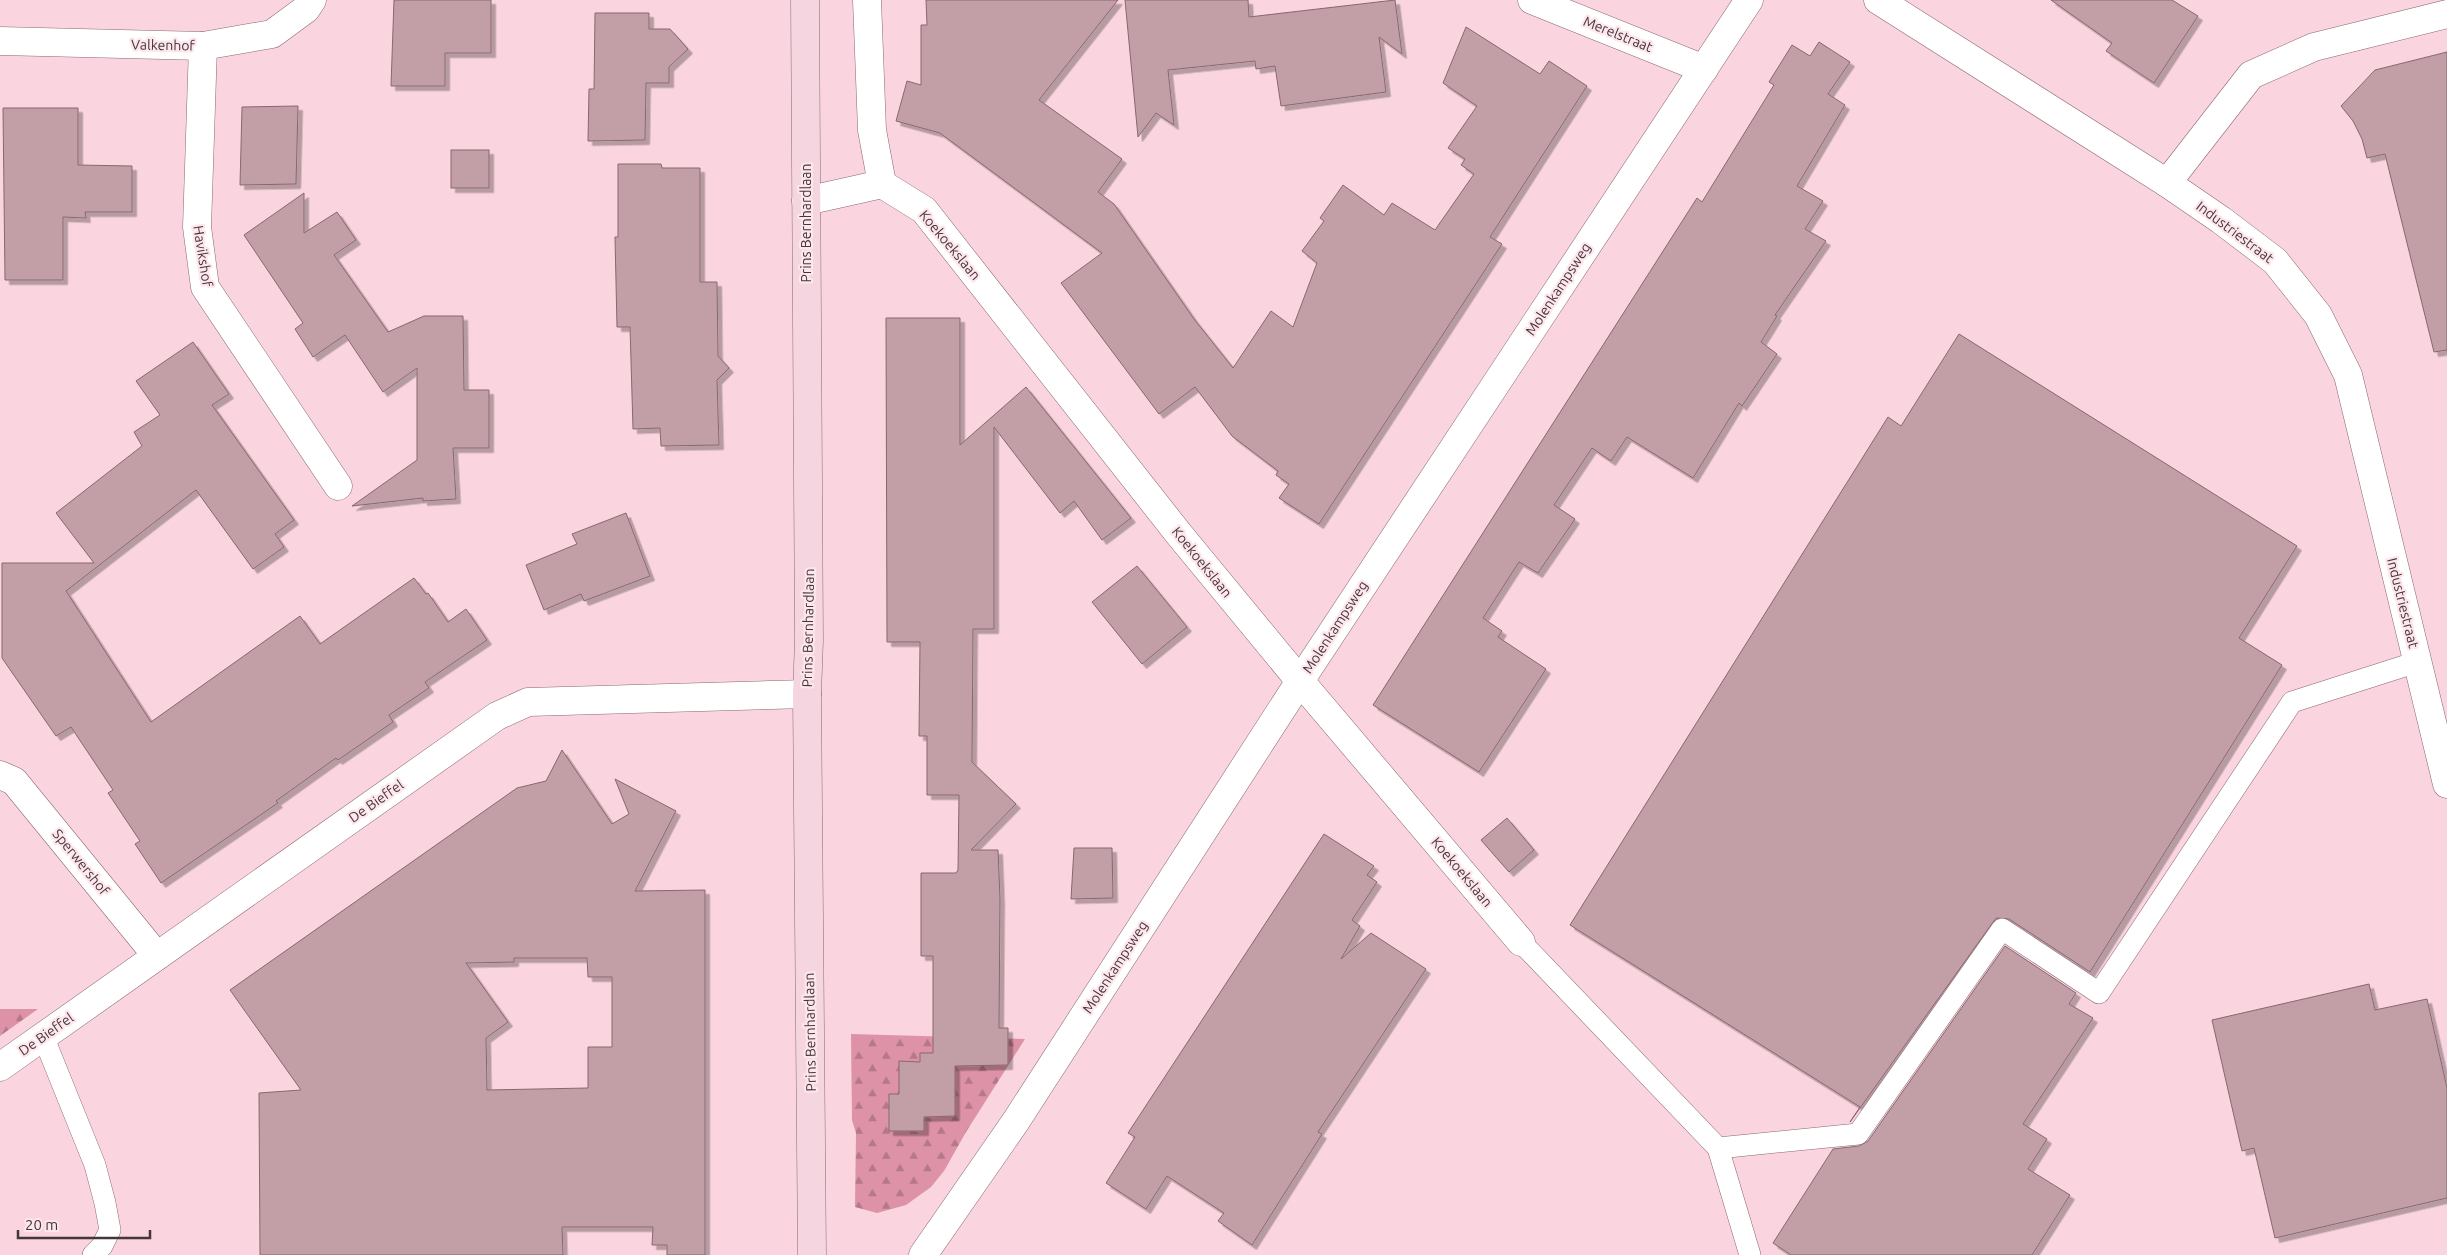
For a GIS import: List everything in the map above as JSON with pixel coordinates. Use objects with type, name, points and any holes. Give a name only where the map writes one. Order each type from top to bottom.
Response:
[{"type":"street","name":"Valkenhof","points":[[0,41],[203,46],[272,34],[306,9],[312,0]]},
{"type":"street","name":"Prins Bernhardlaan","points":[[805,0],[809,630],[807,694],[812,1255]]},
{"type":"street","points":[[806,201],[882,184],[872,130],[867,0]]},
{"type":"street","name":"Merelstraat","points":[[1532,0],[1704,69]]},
{"type":"street","name":"Molenkampsweg","points":[[923,1255],[1016,1121],[1300,681],[1749,0]]},
{"type":"street","name":"Industriestraat","points":[[1878,0],[2221,220],[2275,261],[2318,315],[2348,375],[2447,784]]},
{"type":"street","points":[[2167,184],[2251,75],[2314,47],[2447,14]]},
{"type":"street","name":"Havikshof","points":[[203,46],[196,226],[205,287],[338,486]]},
{"type":"street","name":"Koekoekslaan","points":[[882,184],[924,210],[1172,525],[1300,681],[1521,942]]},
{"type":"street","name":"De Bieffel","points":[[0,1067],[497,716],[528,702],[807,694]]},
{"type":"street","name":"Sperwershof","points":[[0,775],[14,781],[157,956]]},
{"type":"lane","points":[[1718,1148],[1858,1134],[2002,929],[2099,992],[2292,702],[2418,662]]},
{"type":"lane","points":[[1521,942],[1718,1148],[1750,1255]]},
{"type":"lane","points":[[43,1036],[96,1166],[106,1203],[110,1230],[102,1246],[93,1255]]},
{"type":"green space","points":[[0,1009],[38,1009],[0,1036]]},
{"type":"green space","points":[[851,1034],[1025,1039],[966,1132],[944,1171],[931,1187],[906,1205],[877,1213],[855,1207],[856,1133],[852,1120]]},
{"type":"building","points":[[394,0],[491,0],[491,53],[445,53],[445,86],[391,86]]},
{"type":"building","points":[[926,0],[1118,0],[1039,100],[1122,159],[1098,192],[1114,204],[1194,319],[1233,368],[1271,311],[1293,327],[1317,263],[1302,251],[1324,221],[1320,218],[1343,185],[1384,215],[1392,203],[1435,230],[1474,174],[1461,165],[1465,159],[1448,148],[1477,106],[1443,83],[1466,27],[1540,74],[1549,61],[1587,86],[1490,237],[1502,244],[1319,524],[1279,498],[1289,484],[1276,475],[1278,471],[1232,436],[1195,387],[1159,414],[1061,283],[1102,253],[940,133],[896,121],[907,81],[921,85],[921,25],[927,25]]},
{"type":"building","points":[[1125,0],[1248,0],[1249,17],[1395,0],[1402,54],[1379,37],[1386,92],[1281,106],[1275,66],[1256,69],[1255,61],[1168,70],[1174,125],[1156,113],[1138,137]]},
{"type":"building","points":[[2051,0],[2172,0],[2198,16],[2154,83],[2106,51],[2112,43]]},
{"type":"building","points":[[595,13],[649,13],[649,29],[670,29],[688,49],[669,67],[669,83],[646,83],[645,140],[588,141],[589,89],[594,89]]},
{"type":"building","points":[[1819,42],[1850,62],[1828,94],[1845,105],[1797,186],[1823,201],[1805,229],[1826,241],[1775,315],[1777,316],[1761,342],[1777,354],[1742,406],[1739,403],[1693,478],[1627,437],[1611,461],[1592,448],[1554,505],[1575,519],[1538,573],[1519,562],[1483,618],[1502,631],[1498,637],[1546,669],[1479,772],[1373,705],[1697,198],[1702,202],[1774,85],[1769,82],[1792,45],[1810,56]]},
{"type":"building","points":[[2447,52],[2447,350],[2434,352],[2385,154],[2367,158],[2362,139],[2353,121],[2341,106],[2375,70]]},
{"type":"building","points":[[298,106],[296,184],[240,185],[242,107]]},
{"type":"building","points":[[3,108],[78,108],[78,165],[132,166],[132,212],[85,212],[86,218],[63,217],[63,280],[5,280]]},
{"type":"building","points":[[451,150],[489,150],[489,188],[451,188]]},
{"type":"building","points":[[618,164],[661,164],[662,168],[700,168],[700,282],[717,282],[718,356],[729,368],[717,380],[719,445],[661,446],[660,428],[633,429],[630,327],[617,327],[615,237],[618,237]]},
{"type":"building","points":[[304,193],[304,233],[337,212],[356,240],[334,255],[388,332],[424,316],[463,316],[464,390],[489,390],[489,448],[453,448],[456,499],[423,501],[423,498],[352,506],[417,460],[417,368],[383,392],[345,335],[313,357],[295,329],[303,323],[244,235]]},
{"type":"building","points":[[886,318],[960,318],[960,445],[1026,387],[1131,518],[1102,540],[1074,501],[1060,513],[994,427],[994,629],[973,629],[972,762],[1016,804],[971,850],[998,850],[1000,899],[999,1028],[1008,1028],[1008,1065],[955,1066],[955,1116],[924,1117],[924,1131],[889,1131],[889,1094],[899,1094],[899,1061],[920,1062],[920,1053],[933,1053],[933,956],[921,956],[921,873],[956,873],[958,870],[959,795],[927,795],[927,736],[919,736],[920,642],[887,642]]},
{"type":"building","points":[[1959,334],[2297,546],[2239,638],[2282,665],[2090,972],[2009,919],[1996,918],[1850,1122],[1860,1107],[1570,925],[1888,417],[1901,426]]},
{"type":"building","points":[[193,342],[229,394],[212,405],[294,520],[275,534],[284,547],[253,569],[196,490],[66,591],[151,722],[300,616],[320,644],[414,578],[426,594],[428,593],[448,622],[466,609],[487,640],[425,682],[429,688],[389,715],[393,722],[338,760],[336,758],[276,801],[278,803],[161,883],[135,844],[140,841],[108,793],[113,790],[71,727],[56,736],[2,658],[2,563],[94,563],[56,513],[142,446],[134,432],[160,415],[136,381]]},
{"type":"building","points":[[626,513],[650,576],[584,601],[581,594],[544,610],[526,565],[577,544],[572,534]]},
{"type":"building","points":[[1137,566],[1187,627],[1142,664],[1092,602]]},
{"type":"building","points":[[562,750],[612,824],[629,814],[615,779],[676,811],[635,891],[705,890],[705,1255],[667,1255],[667,1245],[652,1245],[653,1227],[562,1227],[563,1255],[260,1255],[259,1093],[301,1090],[230,990],[517,788],[546,781]],"holes":[[[514,958],[587,958],[588,977],[612,977],[612,1047],[588,1047],[588,1088],[487,1090],[486,1038],[508,1022],[466,963],[514,962]]]},
{"type":"building","points":[[1507,818],[1534,850],[1509,872],[1481,840]]},
{"type":"building","points":[[1324,834],[1374,866],[1367,875],[1377,882],[1352,920],[1360,926],[1341,959],[1371,933],[1426,969],[1318,1132],[1322,1134],[1252,1245],[1218,1221],[1224,1213],[1167,1176],[1146,1209],[1106,1183],[1135,1137],[1128,1133]]},
{"type":"building","points":[[1074,848],[1112,848],[1113,898],[1071,899]]},
{"type":"building","points":[[2005,946],[2076,993],[2069,1004],[2093,1018],[2023,1124],[2047,1139],[2028,1169],[2070,1195],[2032,1255],[1791,1255],[1773,1243],[1833,1149],[1859,1146],[1868,1141]]},
{"type":"building","points":[[2369,984],[2375,1010],[2427,999],[2447,1088],[2447,1198],[2275,1238],[2254,1148],[2242,1151],[2212,1020]]}]
